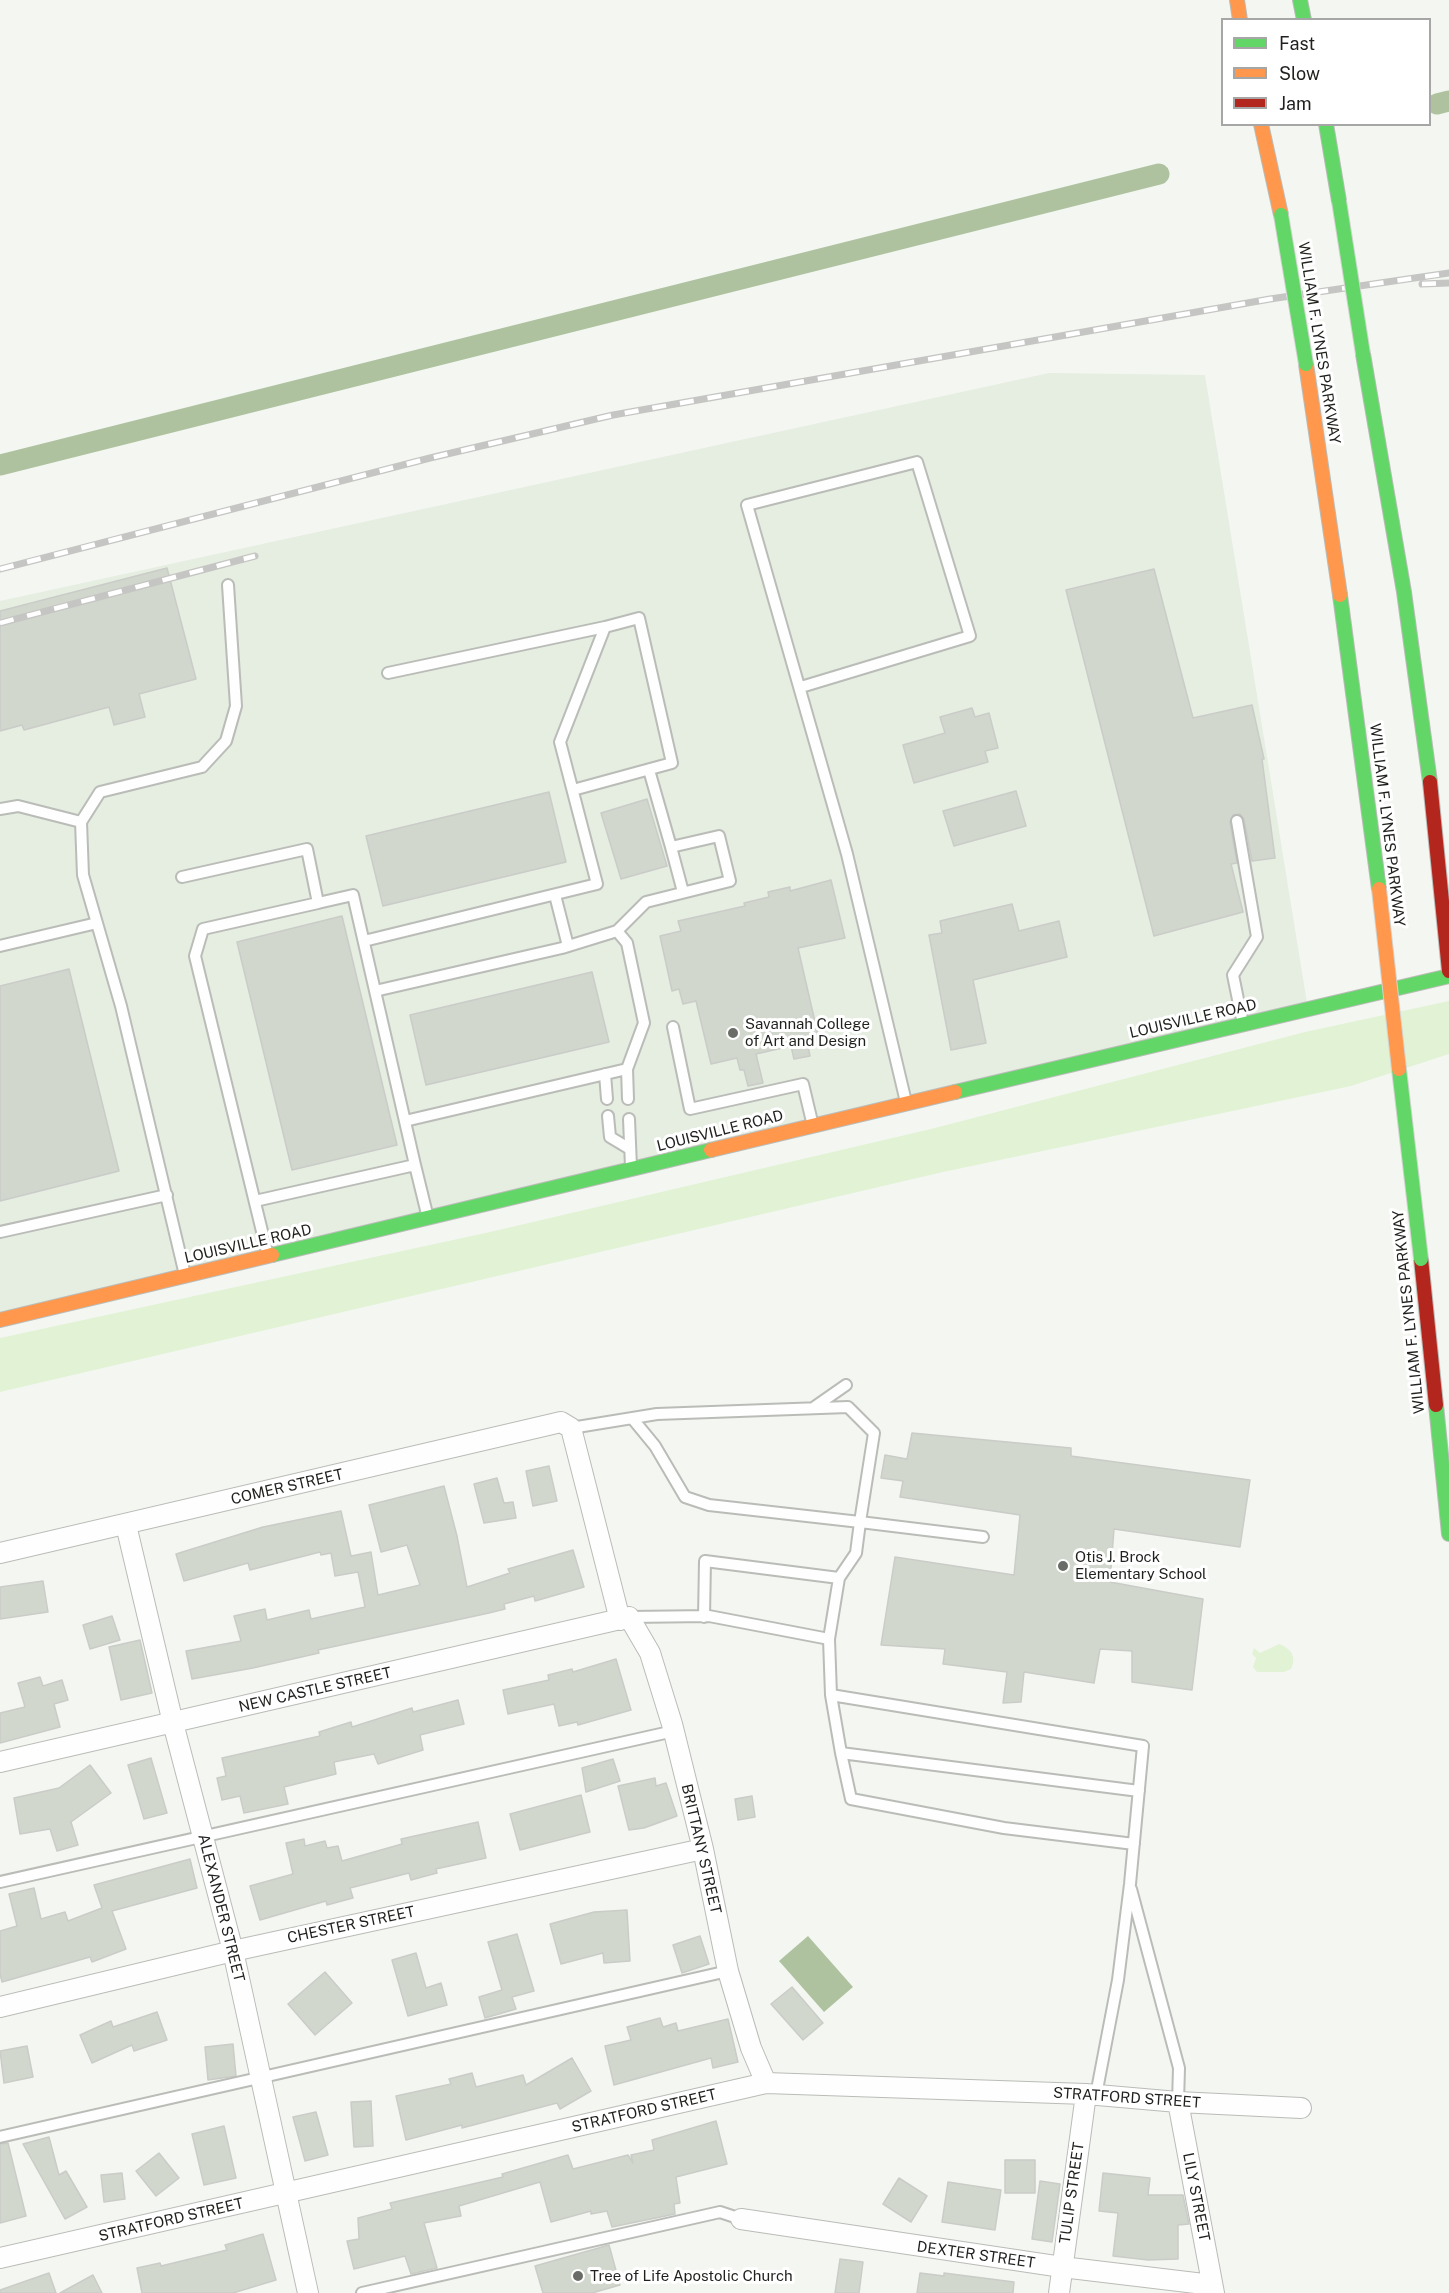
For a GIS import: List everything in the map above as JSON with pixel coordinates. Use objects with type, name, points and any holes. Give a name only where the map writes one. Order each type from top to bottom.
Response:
[{"type":"main road","points":[[1237,0],[1240,18]]},
{"type":"main road","points":[[1300,0],[1304,18]]},
{"type":"main road","name":"WILLIAM F. LYNES PARKWAY","points":[[1261,126],[1281,215],[1306,364],[1329,514],[1379,889],[1449,1534]]},
{"type":"main road","points":[[1326,126],[1404,592],[1428,764],[1449,971]]},
{"type":"main road","name":"LOUISVILLE ROAD","points":[[0,1320],[1449,976]]},
{"type":"street","name":"COMER STREET","points":[[0,1553],[561,1422],[571,1428]]},
{"type":"street","name":"BRITTANY STREET","points":[[571,1428],[624,1618],[650,1653],[674,1731],[703,1849],[728,1971],[751,2048],[766,2083]]},
{"type":"street","name":"ALEXANDER STREET","points":[[126,1525],[173,1723],[233,1951],[308,2293]]},
{"type":"street","name":"NEW CASTLE STREET","points":[[0,1762],[624,1618]]},
{"type":"street","name":"CHESTER STREET","points":[[0,2007],[233,1951],[703,1849]]},
{"type":"street","name":"STRATFORD STREET","points":[[0,2258],[766,2083],[1091,2094],[1178,2102],[1301,2108]]},
{"type":"street","name":"TULIP STREET","points":[[1059,2293],[1091,2094]]},
{"type":"street","name":"LILY STREET","points":[[1178,2102],[1213,2289]]},
{"type":"street","name":"DEXTER STREET","points":[[741,2219],[1213,2289]]},
{"type":"lane","points":[[801,687],[970,636],[917,462],[747,505],[848,854],[907,1103]]},
{"type":"lane","points":[[185,1276],[121,1006],[83,875],[81,822],[100,792],[202,767],[226,741],[236,706],[228,585]]},
{"type":"lane","points":[[388,673],[639,618],[672,763],[573,790]]},
{"type":"lane","points":[[363,941],[597,884],[560,742],[605,627]]},
{"type":"lane","points":[[649,770],[683,892]]},
{"type":"lane","points":[[0,809],[18,806],[81,822]]},
{"type":"lane","points":[[1237,821],[1257,937],[1233,975],[1244,1024]]},
{"type":"lane","points":[[375,991],[568,946],[617,931],[646,902],[730,881],[719,836],[671,847]]},
{"type":"lane","points":[[182,877],[307,849],[318,903]]},
{"type":"lane","points":[[268,1256],[195,956],[203,929],[353,895],[428,1218]]},
{"type":"lane","points":[[555,895],[568,946]]},
{"type":"lane","points":[[0,946],[97,923]]},
{"type":"lane","points":[[617,931],[627,943],[644,1023],[627,1069],[628,1099]]},
{"type":"lane","points":[[673,1027],[690,1109],[803,1084],[813,1126]]},
{"type":"lane","points":[[405,1121],[627,1069]]},
{"type":"lane","points":[[605,1074],[607,1099]]},
{"type":"lane","points":[[608,1116],[610,1137],[630,1149]]},
{"type":"lane","points":[[629,1119],[631,1170]]},
{"type":"lane","points":[[255,1201],[415,1165]]},
{"type":"lane","points":[[0,1232],[167,1195]]},
{"type":"lane","points":[[813,1408],[846,1385]]},
{"type":"lane","points":[[571,1428],[657,1414],[848,1407],[874,1433],[856,1553],[839,1578],[829,1639],[831,1695],[852,1798],[1004,1828],[1134,1844]]},
{"type":"lane","points":[[632,1418],[655,1446],[685,1497],[709,1505],[983,1537]]},
{"type":"lane","points":[[704,1617],[705,1561],[839,1578]]},
{"type":"lane","points":[[624,1618],[704,1617],[829,1639]]},
{"type":"lane","points":[[831,1695],[1143,1746],[1118,1980],[1091,2094]]},
{"type":"lane","points":[[0,1882],[674,1731]]},
{"type":"lane","points":[[841,1753],[1138,1791]]},
{"type":"lane","points":[[1130,1884],[1179,2068],[1178,2102]]},
{"type":"lane","points":[[0,2137],[728,1971]]},
{"type":"lane","points":[[362,2293],[720,2212],[741,2219]]},
{"type":"shaded area","points":[[1049,373],[1205,375],[1308,1009],[0,1320],[0,601]]},
{"type":"shaded area","points":[[1449,1001],[1449,1054],[1351,1086],[943,1172],[0,1392],[0,1338],[490,1232],[931,1129],[1305,1032]]},
{"type":"shaded area","points":[[1279,1644],[1292,1654],[1291,1669],[1284,1672],[1257,1672],[1253,1667],[1256,1658],[1252,1654],[1254,1648],[1260,1653]]},
{"type":"shaded area","points":[[808,1936],[853,1987],[824,2012],[779,1961]]},
{"type":"building","points":[[167,568],[196,679],[139,694],[145,717],[114,725],[109,707],[24,730],[22,725],[0,731],[0,611]]},
{"type":"building","points":[[1154,569],[1193,718],[1252,705],[1264,759],[1262,759],[1275,858],[1252,861],[1244,819],[1240,814],[1233,815],[1230,822],[1237,863],[1231,864],[1243,912],[1154,936],[1066,590]]},
{"type":"building","points":[[972,708],[975,717],[989,713],[998,748],[985,751],[988,762],[914,783],[903,745],[945,733],[940,717]]},
{"type":"building","points":[[1016,791],[1026,826],[954,846],[943,811]]},
{"type":"building","points":[[549,792],[566,862],[383,906],[366,836]]},
{"type":"building","points":[[647,799],[667,866],[621,879],[601,813]]},
{"type":"building","points":[[831,880],[845,938],[798,948],[819,1039],[807,1042],[810,1056],[794,1059],[791,1046],[756,1054],[763,1083],[748,1086],[744,1070],[740,1070],[737,1058],[711,1064],[696,1001],[683,1004],[679,989],[672,991],[660,936],[681,931],[678,921],[745,906],[744,903],[769,897],[768,892],[790,887],[790,891]]},
{"type":"building","points":[[1012,904],[1019,931],[1059,921],[1067,957],[973,980],[986,1043],[951,1050],[929,935],[942,933],[940,921]]},
{"type":"building","points":[[342,916],[397,1145],[292,1170],[237,942]]},
{"type":"building","points":[[69,969],[119,1171],[0,1201],[0,986]]},
{"type":"building","points":[[592,972],[609,1042],[426,1085],[410,1015]]},
{"type":"building","name":"Otis J. Brock Elementary School","points":[[912,1433],[1071,1448],[1071,1456],[1250,1480],[1240,1547],[1114,1529],[1110,1582],[1203,1599],[1192,1690],[1132,1682],[1132,1651],[1100,1649],[1094,1683],[1024,1672],[1021,1702],[1003,1703],[1007,1672],[943,1664],[945,1649],[881,1645],[895,1557],[1014,1575],[1020,1515],[900,1497],[903,1481],[881,1478],[885,1455],[907,1459]]},
{"type":"building","points":[[549,1466],[557,1501],[533,1506],[526,1471]]},
{"type":"building","points":[[497,1478],[504,1503],[513,1502],[516,1518],[484,1523],[474,1484]]},
{"type":"building","points":[[444,1486],[467,1587],[510,1573],[508,1569],[573,1550],[584,1587],[535,1601],[534,1596],[504,1604],[505,1609],[318,1650],[319,1653],[192,1679],[186,1651],[241,1641],[234,1616],[265,1609],[267,1620],[309,1610],[311,1619],[365,1607],[358,1572],[335,1576],[331,1553],[321,1555],[320,1552],[250,1570],[248,1563],[184,1581],[176,1554],[263,1527],[341,1511],[351,1556],[371,1552],[378,1595],[420,1585],[407,1545],[381,1552],[369,1505]]},
{"type":"building","points":[[43,1581],[48,1612],[0,1619],[0,1587]]},
{"type":"building","points":[[112,1616],[120,1640],[90,1649],[83,1625]]},
{"type":"building","points":[[140,1640],[152,1693],[121,1700],[109,1647]]},
{"type":"building","points":[[616,1659],[631,1710],[578,1725],[577,1722],[559,1726],[554,1704],[508,1714],[503,1690],[549,1680],[548,1675],[572,1669],[573,1672]]},
{"type":"building","points":[[40,1677],[43,1686],[62,1680],[68,1700],[54,1704],[60,1727],[0,1743],[0,1713],[25,1707],[18,1683]]},
{"type":"building","points":[[458,1700],[464,1724],[420,1735],[423,1750],[378,1764],[374,1754],[334,1762],[336,1774],[284,1787],[288,1804],[244,1813],[240,1796],[222,1800],[217,1778],[226,1776],[222,1758],[320,1736],[319,1732],[351,1722],[352,1727],[412,1708],[413,1712]]},
{"type":"building","points":[[151,1758],[167,1813],[144,1819],[128,1765]]},
{"type":"building","points":[[613,1759],[620,1781],[586,1792],[582,1768]]},
{"type":"building","points":[[90,1765],[111,1793],[71,1822],[78,1845],[57,1851],[50,1829],[20,1834],[14,1798],[59,1788]]},
{"type":"building","points":[[655,1778],[656,1786],[666,1783],[677,1816],[644,1828],[629,1830],[618,1786]]},
{"type":"building","points":[[581,1795],[590,1832],[520,1850],[510,1814]]},
{"type":"building","points":[[752,1796],[755,1817],[738,1820],[735,1799]]},
{"type":"building","points":[[478,1822],[486,1858],[436,1869],[437,1873],[411,1880],[409,1873],[350,1888],[353,1898],[327,1905],[326,1901],[260,1920],[250,1886],[293,1874],[286,1843],[304,1839],[305,1846],[325,1841],[327,1848],[338,1846],[342,1861],[402,1844],[401,1839]]},
{"type":"building","points":[[190,1859],[197,1888],[112,1911],[126,1949],[92,1962],[90,1957],[2,1982],[0,1931],[17,1926],[9,1894],[34,1888],[41,1919],[65,1912],[68,1921],[102,1908],[94,1885]]},
{"type":"building","points":[[627,1910],[630,1961],[604,1963],[603,1953],[561,1964],[550,1924],[594,1912]]},
{"type":"building","points":[[517,1934],[534,1991],[512,1997],[516,2009],[485,2018],[479,1997],[502,1990],[488,1942]]},
{"type":"building","points":[[700,1936],[709,1964],[682,1973],[673,1945]]},
{"type":"building","points":[[416,1953],[426,1988],[441,1983],[447,2005],[408,2016],[392,1960]]},
{"type":"building","points":[[325,1972],[352,2003],[315,2035],[288,2004]]},
{"type":"building","points":[[792,1987],[823,2023],[803,2040],[771,2004]]},
{"type":"building","points":[[157,2012],[167,2040],[134,2051],[132,2045],[92,2063],[80,2035],[111,2021],[113,2027]]},
{"type":"building","points":[[660,2018],[663,2027],[676,2023],[678,2031],[728,2019],[738,2062],[713,2068],[711,2058],[614,2085],[605,2046],[631,2040],[627,2027]]},
{"type":"building","points":[[233,2044],[236,2076],[208,2080],[205,2047]]},
{"type":"building","points":[[27,2046],[33,2077],[4,2083],[0,2051]]},
{"type":"building","points":[[572,2058],[591,2091],[560,2109],[557,2103],[406,2140],[396,2096],[451,2084],[449,2079],[472,2073],[476,2087],[523,2075],[526,2085]]},
{"type":"building","points":[[371,2101],[373,2146],[354,2147],[351,2102]]},
{"type":"building","points":[[316,2112],[328,2155],[305,2161],[293,2117]]},
{"type":"building","points":[[716,2121],[727,2164],[676,2177],[680,2203],[674,2204],[675,2214],[612,2227],[607,2211],[591,2214],[591,2211],[551,2222],[540,2182],[459,2206],[461,2216],[424,2223],[437,2268],[411,2274],[405,2256],[354,2269],[347,2241],[359,2239],[358,2218],[392,2209],[390,2203],[503,2177],[502,2174],[568,2155],[573,2169],[628,2155],[633,2163],[631,2155],[654,2150],[652,2140]]},
{"type":"building","points":[[224,2126],[236,2178],[204,2185],[192,2134]]},
{"type":"building","points":[[49,2137],[59,2175],[66,2171],[87,2207],[65,2219],[23,2144]]},
{"type":"building","points":[[8,2143],[26,2216],[0,2223],[0,2144]]},
{"type":"building","points":[[159,2153],[179,2178],[156,2196],[136,2171]]},
{"type":"building","points":[[1005,2160],[1035,2160],[1035,2193],[1005,2193]]},
{"type":"building","points":[[122,2173],[125,2199],[104,2202],[101,2175]]},
{"type":"building","points":[[1103,2173],[1150,2178],[1148,2195],[1183,2195],[1189,2224],[1178,2225],[1178,2259],[1148,2260],[1113,2256],[1118,2213],[1099,2211]]},
{"type":"building","points":[[899,2178],[927,2196],[911,2222],[883,2204]]},
{"type":"building","points":[[1040,2181],[1060,2184],[1052,2242],[1032,2239]]},
{"type":"building","points":[[948,2182],[1001,2190],[995,2230],[942,2222]]},
{"type":"building","points":[[263,2234],[276,2280],[233,2293],[142,2293],[137,2268],[160,2263],[161,2266],[227,2250],[225,2245]]},
{"type":"building","name":"Tree of Life Apostolic Church","points":[[609,2245],[620,2285],[592,2293],[543,2293],[535,2266]]},
{"type":"building","points":[[840,2259],[863,2262],[859,2293],[835,2293]]},
{"type":"building","points":[[49,2273],[56,2293],[0,2293],[0,2290]]},
{"type":"building","points":[[920,2273],[944,2276],[944,2273],[1014,2282],[1013,2293],[917,2293]]},
{"type":"building","points":[[93,2275],[102,2293],[60,2293]]},
{"type":"waterway","points":[[1437,104],[1449,101]]},
{"type":"waterway","points":[[0,465],[1159,174]]},
{"type":"railway","points":[[0,569],[430,458],[613,415],[1270,299],[1449,273]]},
{"type":"railway","points":[[1422,284],[1449,283]]},
{"type":"railway","points":[[0,623],[255,556]]},
{"type":"traffic: fast","points":[[1300,0],[1304,18]]},
{"type":"traffic: fast","points":[[1326,126],[1339,201]]},
{"type":"traffic: fast","points":[[1339,201],[1363,354]]},
{"type":"traffic: fast","points":[[1281,215],[1306,364]]},
{"type":"traffic: fast","points":[[1363,354],[1404,592],[1430,782]]},
{"type":"traffic: fast","points":[[1340,595],[1379,889]]},
{"type":"traffic: fast","points":[[955,1092],[1449,976]]},
{"type":"traffic: fast","points":[[1399,1069],[1421,1259]]},
{"type":"traffic: fast","points":[[272,1255],[711,1150]]},
{"type":"traffic: fast","points":[[1436,1405],[1449,1534]]},
{"type":"traffic: slow","points":[[1237,0],[1240,18]]},
{"type":"traffic: slow","points":[[1261,126],[1281,215]]},
{"type":"traffic: slow","points":[[1306,364],[1340,595]]},
{"type":"traffic: slow","points":[[1379,889],[1399,1069]]},
{"type":"traffic: slow","points":[[711,1150],[955,1092]]},
{"type":"traffic: slow","points":[[0,1320],[272,1255]]},
{"type":"traffic: jam","points":[[1430,782],[1449,971]]},
{"type":"traffic: jam","points":[[1421,1259],[1436,1405]]},
{"type":"place","name":"Savannah College of Art and Design","points":[[733,1033]]},
{"type":"place","name":"Otis J. Brock Elementary School","points":[[1063,1566]]},
{"type":"place","name":"Tree of Life Apostolic Church","points":[[578,2276]]}]
